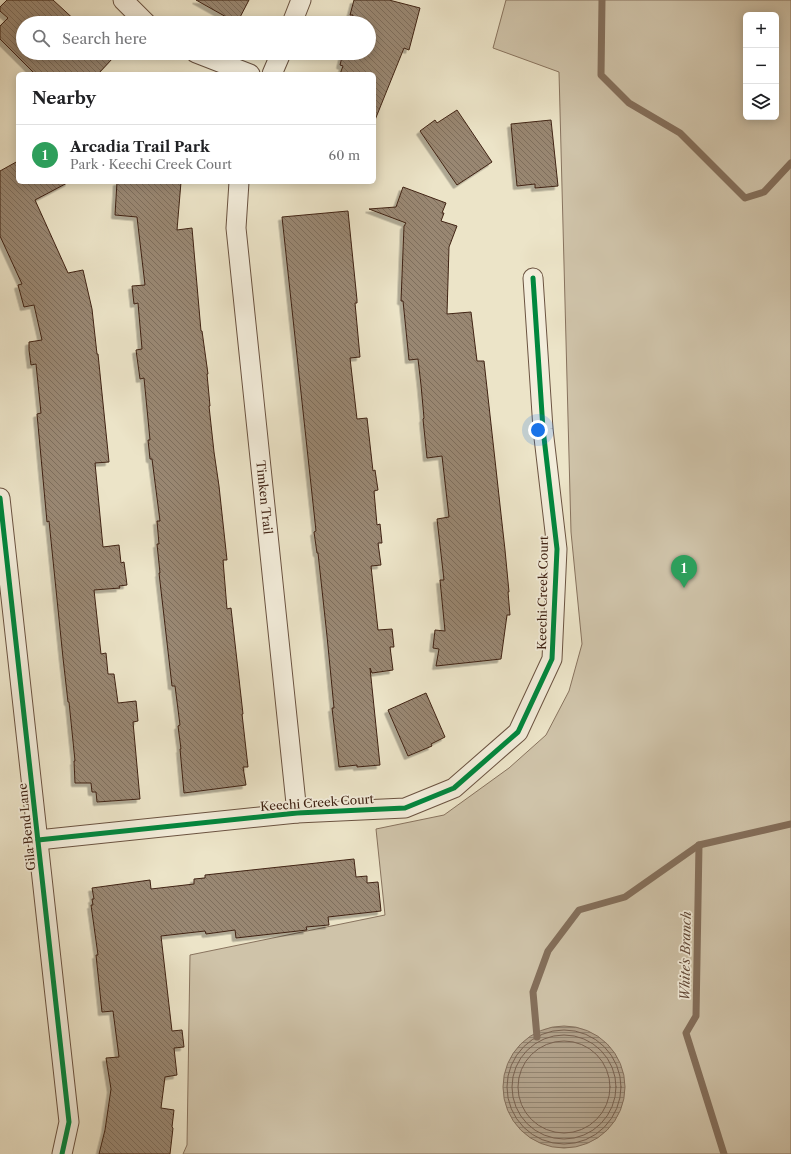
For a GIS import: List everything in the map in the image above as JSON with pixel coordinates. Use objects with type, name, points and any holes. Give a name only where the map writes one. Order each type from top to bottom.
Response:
[{"type":"street","points":[[123,0],[139,16]]},
{"type":"street","points":[[295,16],[301,0]]},
{"type":"street","points":[[214,60],[245,72]]},
{"type":"street","points":[[273,72],[278,60]]},
{"type":"street","name":"Timken Trail","points":[[239,184],[236,228],[297,812]]},
{"type":"street","name":"Keechi Creek Court","points":[[38,840],[297,812],[405,808],[454,788],[518,732],[552,659],[557,549],[543,429],[533,278]]},
{"type":"street","name":"Gila Bend Lane","points":[[0,498],[69,1122],[62,1154]]},
{"type":"shaded area","points":[[506,0],[791,0],[791,1154],[183,1154],[187,1145],[190,955],[385,915],[376,829],[444,815],[509,768],[546,735],[569,691],[582,644],[571,532],[559,72],[493,48]]},
{"type":"water","points":[[564,1026],[587,1030],[598,1036],[607,1044],[615,1053],[621,1064],[625,1087],[621,1110],[615,1121],[607,1130],[598,1138],[587,1144],[564,1148],[541,1144],[530,1138],[521,1130],[513,1121],[507,1110],[503,1087],[507,1064],[513,1053],[521,1044],[530,1036],[541,1030]]},
{"type":"building","points":[[7,0],[53,0],[70,16],[16,16],[16,55],[0,39],[0,26],[8,18],[0,11],[0,7]]},
{"type":"building","points":[[196,0],[249,0],[241,16],[225,16]]},
{"type":"building","points":[[354,0],[389,0],[420,8],[409,50],[404,48],[376,118],[376,72],[341,72],[343,66],[340,65],[341,60],[376,60],[376,16],[350,15]]},
{"type":"building","points":[[21,60],[111,60],[100,72],[33,72]]},
{"type":"building","points":[[457,110],[492,162],[457,185],[420,131],[435,120],[437,123]]},
{"type":"building","points":[[551,120],[558,186],[535,188],[535,184],[517,186],[511,124]]},
{"type":"building","points":[[16,162],[16,184],[65,184],[35,200],[68,273],[83,270],[92,309],[109,462],[95,463],[103,547],[119,545],[121,563],[124,562],[127,585],[119,586],[120,588],[94,590],[101,654],[106,653],[108,674],[114,674],[118,703],[136,701],[138,721],[133,722],[140,799],[97,802],[96,792],[92,792],[91,783],[75,783],[75,761],[69,702],[49,521],[47,522],[37,414],[41,413],[36,364],[31,365],[29,350],[29,342],[42,340],[34,305],[24,307],[18,285],[22,284],[0,236],[0,171]]},
{"type":"building","points":[[117,184],[181,184],[177,230],[192,228],[201,331],[208,374],[209,406],[227,560],[223,560],[227,609],[231,608],[243,714],[248,767],[243,767],[246,785],[184,793],[178,726],[180,725],[175,686],[172,686],[159,573],[157,521],[160,521],[152,459],[150,459],[148,440],[150,440],[144,378],[140,379],[136,350],[142,349],[138,303],[134,304],[132,286],[145,285],[137,217],[115,215]]},
{"type":"building","points":[[403,187],[446,203],[441,221],[457,226],[449,247],[447,314],[471,312],[477,361],[484,361],[509,592],[510,615],[507,615],[501,659],[436,666],[439,649],[433,648],[435,630],[445,631],[440,580],[444,580],[437,519],[449,517],[442,456],[427,458],[418,359],[409,360],[403,301],[401,301],[404,226],[406,223],[369,209],[396,207]]},
{"type":"building","points":[[348,211],[357,300],[357,303],[355,303],[360,357],[350,358],[357,419],[367,418],[373,471],[375,470],[378,490],[374,491],[377,525],[380,524],[382,543],[378,543],[381,565],[371,566],[378,630],[392,629],[394,647],[390,647],[393,670],[372,673],[370,668],[380,765],[339,767],[332,708],[334,708],[327,636],[318,553],[314,532],[316,531],[282,217]]},
{"type":"building","points":[[426,693],[445,737],[431,744],[432,746],[408,756],[388,710]]},
{"type":"building","points":[[354,859],[356,877],[367,876],[367,883],[378,882],[381,911],[328,917],[329,925],[306,927],[307,930],[236,938],[235,930],[206,934],[205,931],[161,936],[172,1031],[182,1030],[184,1047],[174,1048],[177,1075],[165,1077],[161,1108],[174,1110],[170,1154],[99,1154],[105,1130],[111,1089],[106,1058],[119,1057],[113,1011],[102,1012],[96,955],[98,955],[91,905],[93,905],[92,899],[94,899],[92,888],[150,880],[151,889],[194,884],[194,879],[205,878],[205,875]]},
{"type":"waterway","name":"White's Branch","points":[[602,0],[601,75],[629,103],[680,133],[745,198],[764,192],[791,163]]},
{"type":"waterway","points":[[537,1037],[533,992],[548,951],[579,910],[625,897],[699,845],[791,824]]},
{"type":"waterway","name":"White's Branch","points":[[699,845],[696,1016],[686,1033],[724,1154]]},
{"type":"cycle path","points":[[38,840],[297,813],[405,808],[454,788],[518,732],[552,659],[557,549],[543,429],[533,278]]},
{"type":"cycle path","points":[[0,498],[69,1122],[62,1154]]},
{"type":"place","name":"Arcadia Trail Park","points":[[684,588]]}]
